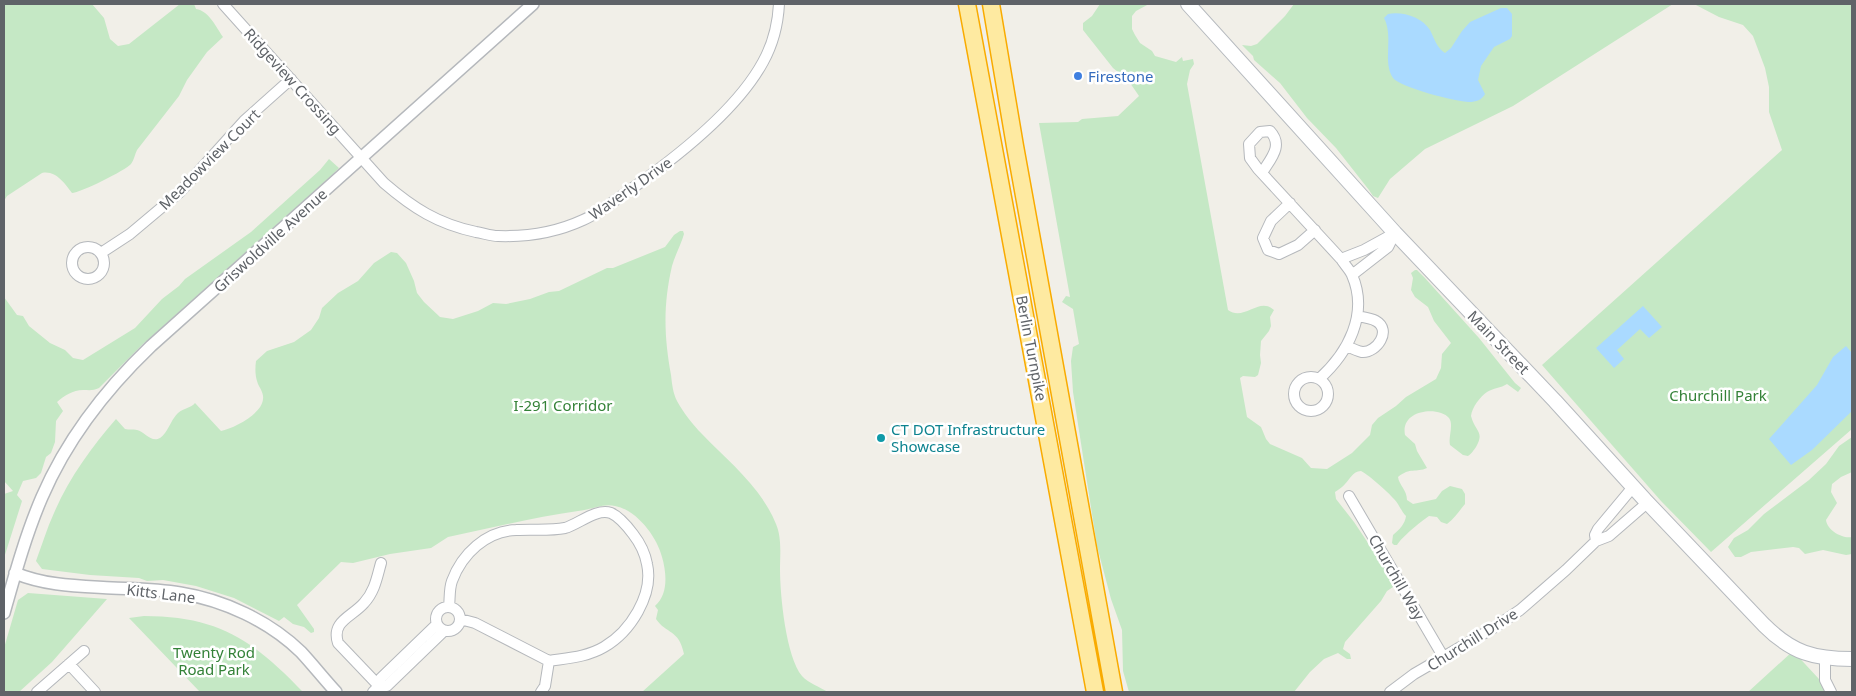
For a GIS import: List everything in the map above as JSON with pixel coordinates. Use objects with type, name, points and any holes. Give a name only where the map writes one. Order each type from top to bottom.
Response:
[{"type":"highway","name":"Berlin Turnpike","points":[[967,4],[1095,692]]},
{"type":"highway","name":"Berlin Turnpike","points":[[991,4],[1114,692]]},
{"type":"highway","points":[[998,171],[1008,161],[1015,146]]},
{"type":"highway","points":[[1074,576],[1092,573]]},
{"type":"main road","name":"Main Street","points":[[1188,4],[1395,233],[1555,402],[1647,503],[1772,633],[1796,650],[1825,659],[1852,659]]},
{"type":"street","name":"Ridgeview Crossing","points":[[223,4],[362,158]]},
{"type":"street","name":"Griswoldville Avenue","points":[[4,613],[15,572],[39,503],[74,437],[106,394],[127,370],[167,331],[533,4]]},
{"type":"street","name":"Waverly Drive","points":[[362,158],[384,183],[429,217],[463,229],[497,236],[525,235],[558,230],[584,220],[657,171],[682,152],[731,105],[751,82],[764,60],[774,36],[779,4]]},
{"type":"street","name":"Meadowview Court","points":[[102,253],[130,234],[180,192],[244,121],[290,80]]},
{"type":"street","points":[[1262,173],[1315,230],[1352,275],[1358,309],[1357,316],[1347,346],[1331,368],[1319,379]]},
{"type":"street","points":[[1290,204],[1271,221],[1263,238],[1268,250],[1279,254],[1298,245],[1315,230]]},
{"type":"street","points":[[1341,260],[1395,233]]},
{"type":"street","points":[[1352,275],[1388,247],[1395,233]]},
{"type":"street","points":[[1347,346],[1363,352],[1371,350],[1380,342],[1382,328],[1378,322],[1357,316]]},
{"type":"street","name":"Churchill Drive","points":[[1596,540],[1598,528],[1633,488]]},
{"type":"street","name":"Churchill Way","points":[[1349,496],[1444,658]]},
{"type":"street","name":"Churchill Drive","points":[[1396,688],[1418,672],[1496,627],[1520,610],[1566,570],[1596,540],[1609,536],[1647,503]]},
{"type":"street","points":[[449,607],[451,582],[460,564],[470,550],[483,540],[501,533],[514,530],[554,530],[570,526],[592,515],[605,512],[620,519],[642,547],[648,566],[648,581],[643,601],[634,617],[620,634],[605,647],[587,655],[549,662],[475,623],[460,619]]},
{"type":"street","points":[[381,562],[375,586],[364,603],[338,626],[335,634],[338,643],[376,689],[381,678],[441,627]]},
{"type":"street","name":"Kitts Lane","points":[[15,572],[34,580],[52,584],[181,593],[232,607],[261,622],[288,641],[306,657],[336,692]]},
{"type":"street","points":[[449,607],[456,610],[460,619],[456,628],[450,631],[441,627],[436,620],[438,612],[449,607]]},
{"type":"street","points":[[37,692],[84,650]]},
{"type":"street","points":[[1825,659],[1825,680],[1830,692]]},
{"type":"street","points":[[541,692],[545,686],[549,662]]},
{"type":"street","points":[[69,664],[95,692]]},
{"type":"green space","points":[[4,4],[92,4],[104,18],[110,39],[118,46],[129,44],[180,4],[194,4],[196,9],[201,10],[208,16],[223,37],[207,52],[187,80],[179,96],[137,150],[131,164],[127,167],[93,185],[72,193],[56,176],[42,173],[7,196],[4,201]]},
{"type":"green space","points":[[1100,4],[1149,4],[1136,11],[1132,16],[1132,29],[1140,43],[1152,51],[1155,56],[1176,62],[1182,57],[1183,61],[1193,59],[1194,64],[1190,70],[1187,84],[1228,310],[1240,313],[1257,307],[1268,306],[1274,310],[1270,317],[1271,326],[1269,331],[1261,341],[1261,363],[1258,375],[1240,378],[1247,417],[1261,427],[1270,444],[1302,458],[1311,468],[1327,469],[1352,453],[1370,435],[1372,425],[1378,418],[1406,397],[1436,379],[1441,368],[1442,354],[1451,343],[1434,321],[1428,307],[1415,297],[1411,290],[1413,278],[1411,273],[1415,270],[1424,277],[1479,338],[1521,388],[1518,392],[1507,384],[1489,391],[1479,399],[1471,416],[1480,438],[1476,447],[1468,456],[1463,455],[1450,445],[1450,421],[1444,414],[1429,411],[1421,412],[1408,420],[1405,426],[1405,435],[1415,444],[1427,468],[1406,472],[1398,477],[1399,480],[1406,493],[1407,500],[1413,504],[1436,499],[1442,491],[1450,486],[1462,489],[1465,494],[1465,504],[1447,524],[1441,522],[1437,517],[1429,516],[1397,545],[1394,545],[1392,543],[1393,535],[1403,524],[1406,516],[1396,501],[1383,488],[1361,471],[1354,474],[1335,492],[1336,499],[1354,522],[1396,585],[1387,591],[1381,601],[1345,642],[1343,649],[1350,654],[1351,659],[1347,659],[1338,653],[1324,659],[1310,672],[1294,692],[1129,692],[1123,671],[1122,630],[1111,599],[1097,546],[1073,392],[1071,361],[1073,347],[1079,344],[1073,309],[1062,302],[1066,296],[1070,297],[1039,123],[1078,122],[1082,119],[1118,116],[1139,96],[1128,80],[1113,68],[1083,30],[1083,23],[1092,16]]},
{"type":"green space","points":[[1294,4],[1673,4],[1513,106],[1425,149],[1390,179],[1378,198],[1373,196],[1336,148],[1307,118],[1280,83],[1254,60],[1253,56],[1242,45],[1251,46],[1257,44],[1285,16]]},
{"type":"green space","name":"Churchill Park","points":[[1694,4],[1852,4],[1852,429],[1711,552],[1661,501],[1542,365],[1782,150],[1769,112],[1769,87],[1765,68],[1753,36],[1743,25],[1719,17]]},
{"type":"green space","points":[[329,159],[339,168],[331,176],[143,344],[99,388],[76,391],[57,402],[63,411],[56,421],[55,442],[51,453],[46,457],[41,473],[36,478],[23,481],[17,495],[22,501],[4,558],[4,494],[13,491],[4,481],[4,297],[17,315],[23,316],[29,326],[50,343],[65,350],[73,358],[83,360],[135,328],[162,299],[185,279],[251,232],[320,170]]},
{"type":"green space","name":"I-291 Corridor","points":[[683,231],[684,234],[672,266],[666,307],[667,347],[675,395],[679,405],[692,423],[744,476],[770,511],[779,535],[783,609],[792,655],[796,667],[802,676],[828,692],[642,692],[684,654],[676,636],[656,619],[658,610],[655,606],[664,590],[665,570],[656,541],[645,526],[631,513],[610,505],[546,516],[448,537],[431,548],[390,554],[353,563],[341,562],[297,605],[314,629],[314,632],[311,633],[304,627],[293,624],[284,617],[279,621],[234,598],[196,586],[163,580],[147,581],[139,578],[90,575],[42,569],[36,561],[51,519],[66,488],[89,452],[116,419],[125,429],[137,430],[150,438],[157,439],[165,433],[178,413],[195,403],[221,431],[233,427],[253,415],[258,410],[263,399],[256,378],[256,361],[267,351],[294,342],[311,330],[319,318],[322,308],[338,293],[358,281],[374,263],[391,252],[397,253],[406,263],[417,293],[424,302],[440,317],[453,319],[478,311],[493,303],[506,304],[559,291],[607,268],[613,268],[665,247],[674,235]]},
{"type":"green space","points":[[1852,437],[1852,472],[1832,484],[1831,492],[1837,503],[1826,520],[1829,527],[1836,533],[1844,537],[1852,537],[1852,554],[1846,555],[1823,550],[1805,554],[1799,548],[1793,547],[1751,552],[1741,557],[1735,557],[1728,547],[1734,538],[1748,530],[1764,514],[1809,480],[1826,464],[1839,446]]},
{"type":"green space","points":[[28,593],[107,599],[52,662],[19,692],[4,692],[4,648],[18,600]]},
{"type":"green space","name":"Twenty Rod Road Park","points":[[144,616],[170,617],[193,621],[214,626],[233,634],[267,658],[303,692],[200,692],[129,618]]},
{"type":"green space","points":[[1793,651],[1831,692],[1748,692]]},
{"type":"water","points":[[1501,8],[1507,8],[1512,14],[1512,36],[1510,39],[1494,47],[1481,66],[1478,80],[1485,94],[1480,99],[1469,102],[1441,97],[1406,86],[1393,78],[1388,64],[1388,33],[1384,18],[1388,14],[1399,13],[1417,18],[1430,30],[1438,46],[1445,53],[1451,48],[1470,22]]},
{"type":"water","points":[[1643,306],[1662,327],[1649,338],[1640,329],[1617,350],[1624,359],[1614,368],[1596,348]]},
{"type":"water","points":[[1846,346],[1852,353],[1852,411],[1812,450],[1791,465],[1769,439],[1817,385],[1833,357]]},
{"type":"place","name":"Firestone","points":[[1078,76]]},
{"type":"place","name":"CT DOT Infrastructure Showcase","points":[[881,438]]}]
